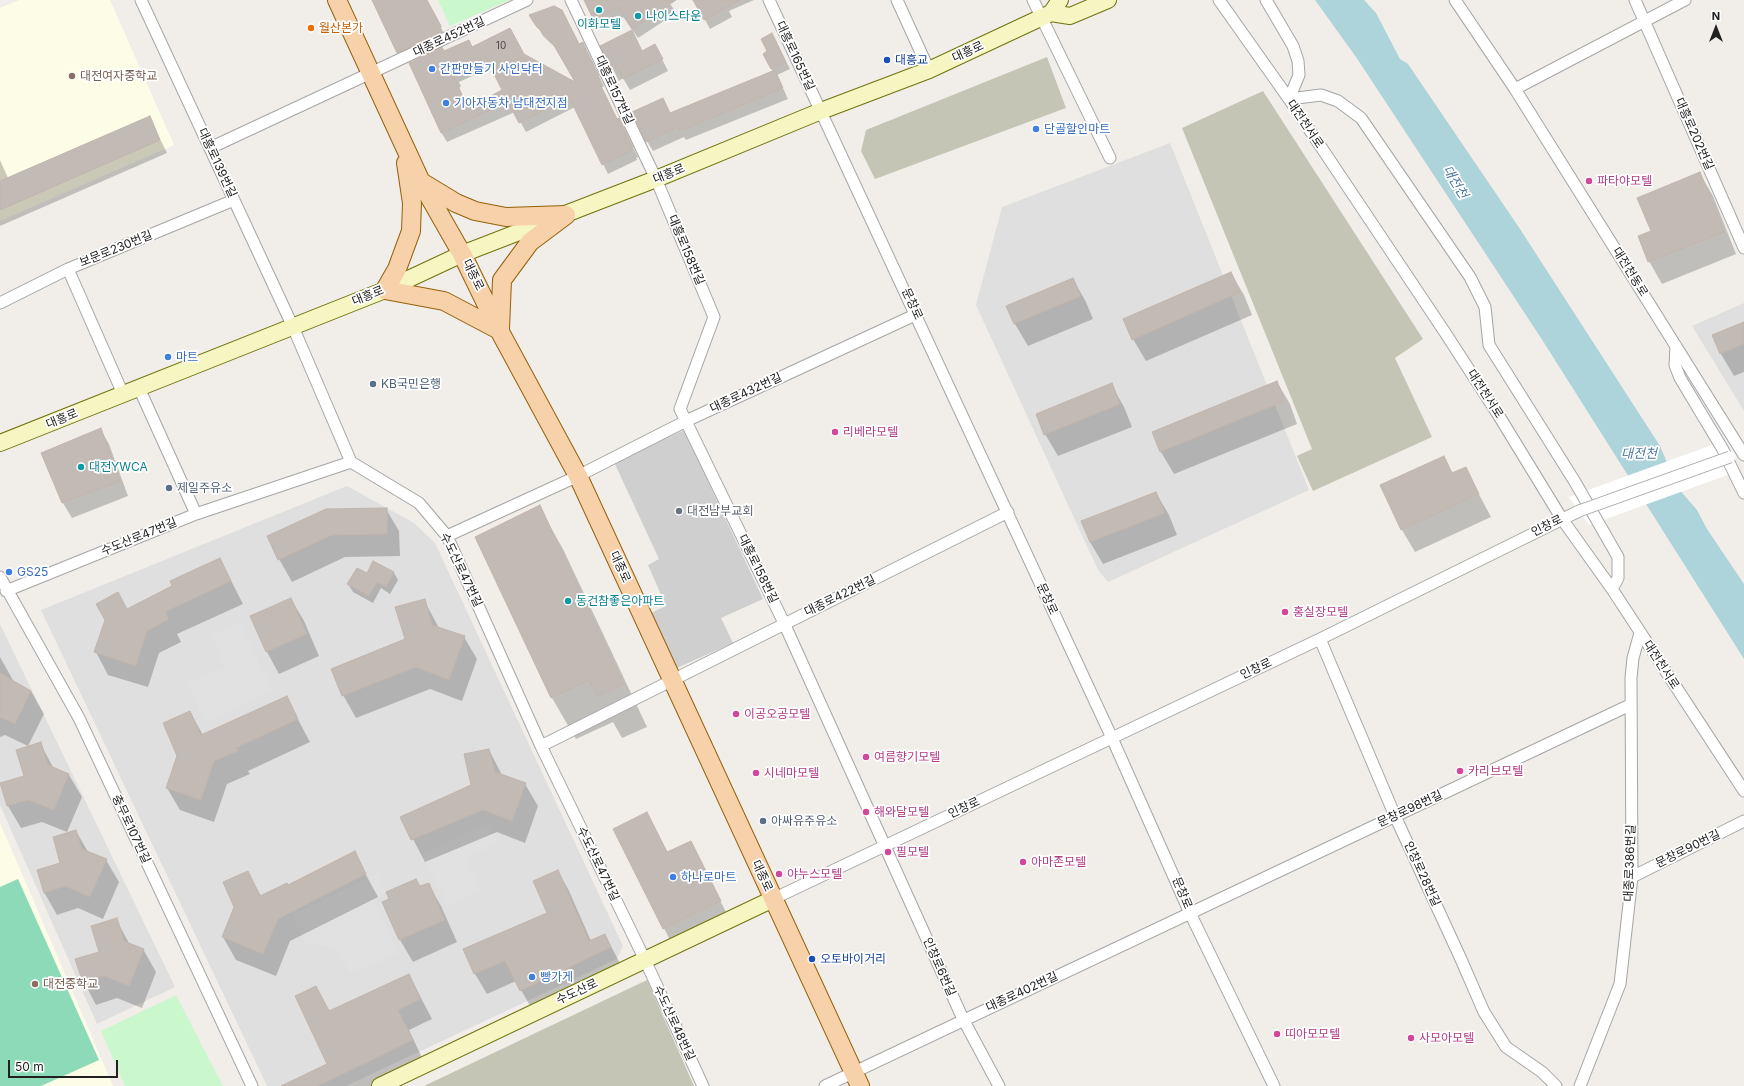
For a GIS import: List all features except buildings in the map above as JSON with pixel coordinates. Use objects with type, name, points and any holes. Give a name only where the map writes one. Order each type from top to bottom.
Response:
[{"type":"main road","name":"대종로","points":[[337,0],[403,146],[421,182],[462,254],[499,330],[578,476],[856,1079]]},
{"type":"main road","points":[[1047,15],[1060,0]]},
{"type":"main road","points":[[1047,15],[1070,16],[1108,0]]},
{"type":"main road","name":"대흥로","points":[[0,443],[385,290],[462,254],[656,180],[821,111],[929,70],[1047,15]]},
{"type":"main road","points":[[403,146],[412,203],[411,231],[397,269],[385,290],[444,301],[499,330],[502,280],[530,242],[566,215]]},
{"type":"main road","points":[[421,182],[456,203],[475,211],[506,217],[566,215]]},
{"type":"main road","name":"수도산로","points":[[380,1086],[773,899]]},
{"type":"street","name":"대흥로139번길","points":[[141,0],[293,327]]},
{"type":"street","name":"대종로452번길","points":[[371,73],[527,0]]},
{"type":"street","name":"대흥로157번길","points":[[571,0],[656,180]]},
{"type":"street","name":"대흥로165번길","points":[[770,0],[821,111]]},
{"type":"street","points":[[896,0],[929,70]]},
{"type":"street","points":[[1033,0],[1047,15],[1110,158]]},
{"type":"street","name":"대전천서로","points":[[1220,0],[1289,99],[1499,416],[1562,519],[1612,589],[1744,792]]},
{"type":"street","points":[[1266,0],[1293,46],[1298,61],[1298,75],[1289,99],[1321,95],[1338,101],[1360,118],[1470,277],[1485,307],[1489,345],[1575,482],[1618,557],[1618,578],[1612,589]]},
{"type":"street","name":"대전천동로","points":[[1455,0],[1515,89],[1743,453]]},
{"type":"street","name":"대흥로202번길","points":[[1635,0],[1744,248]]},
{"type":"street","points":[[1515,89],[1644,20],[1685,0]]},
{"type":"street","points":[[210,148],[371,73]]},
{"type":"street","name":"문창로","points":[[821,111],[917,314],[1112,738],[1190,912],[1274,1086]]},
{"type":"street","name":"대흥로158번길","points":[[656,180],[714,317],[680,409],[784,623],[885,846]]},
{"type":"street","name":"보문로230번길","points":[[0,303],[68,269],[234,200]]},
{"type":"street","points":[[68,269],[123,394]]},
{"type":"street","name":"대종로432번길","points":[[578,476],[686,421],[917,314]]},
{"type":"street","points":[[293,327],[352,462]]},
{"type":"street","points":[[1676,346],[1675,365],[1680,378],[1722,448],[1744,492]]},
{"type":"street","points":[[138,388],[196,514]]},
{"type":"street","name":"인창로","points":[[773,899],[1320,639],[1579,511],[1743,453]]},
{"type":"street","name":"수도산로47번길","points":[[6,591],[196,514],[352,462],[419,503],[447,536],[541,746],[645,960]]},
{"type":"street","points":[[447,536],[578,476]]},
{"type":"street","name":"대종로422번길","points":[[672,679],[1008,512]]},
{"type":"street","name":"충무로107번길","points":[[0,577],[6,591],[79,718],[252,1086]]},
{"type":"street","name":"대종로386번길","points":[[1580,1086],[1620,984],[1632,877],[1630,705],[1633,658],[1640,633]]},
{"type":"street","name":"인창로28번길","points":[[1320,639],[1395,816],[1484,1012],[1506,1047],[1542,1072],[1556,1086]]},
{"type":"street","points":[[541,746],[672,679]]},
{"type":"street","name":"문창로98번길","points":[[1190,912],[1630,705]]},
{"type":"street","name":"문창로90번길","points":[[1632,877],[1744,821]]},
{"type":"street","name":"인창로6번길","points":[[885,846],[963,1020],[999,1086]]},
{"type":"street","name":"대종로402번길","points":[[856,1079],[963,1020],[1190,912]]},
{"type":"street","name":"수도산로48번길","points":[[645,960],[704,1086]]},
{"type":"street","points":[[824,1086],[856,1079]]},
{"type":"shaded area","name":"대전여자중학교","points":[[19,0],[110,0],[174,145],[0,221],[0,8]]},
{"type":"shaded area","points":[[1047,57],[1066,108],[875,179],[861,151],[866,130]]},
{"type":"shaded area","points":[[1263,91],[1423,339],[1395,358],[1432,437],[1313,491],[1297,456],[1312,449],[1182,128]]},
{"type":"shaded area","points":[[1170,143],[1309,490],[1108,582],[1098,570],[976,305],[1002,207]]},
{"type":"shaded area","points":[[1744,303],[1744,411],[1692,326]]},
{"type":"shaded area","name":"대전남부교회","points":[[684,430],[763,599],[721,618],[733,643],[670,671],[644,616],[666,606],[648,565],[659,559],[614,462]]},
{"type":"shaded area","points":[[347,486],[414,523],[435,543],[623,946],[617,959],[346,1086],[267,1086],[41,610]]},
{"type":"shaded area","points":[[240,622],[273,690],[204,723],[188,683],[226,667],[212,635]]},
{"type":"shaded area","points":[[0,624],[175,987],[97,1024],[0,805]]},
{"type":"shaded area","name":"대전중학교","points":[[0,823],[22,874],[113,1086],[0,1086]]},
{"type":"shaded area","points":[[488,823],[498,842],[465,859],[481,890],[448,906],[422,855]]},
{"type":"shaded area","points":[[377,874],[386,893],[373,899],[400,954],[350,973],[336,949],[305,943],[292,915]]},
{"type":"shaded area","points":[[647,980],[694,1086],[424,1086]]},
{"type":"green space","points":[[438,0],[509,0],[450,26]]},
{"type":"green space","name":"대전중학교","points":[[18,879],[99,1060],[41,1086],[0,1086],[0,887]]},
{"type":"green space","points":[[176,995],[223,1086],[125,1086],[101,1031]]},
{"type":"water","name":"대전천","points":[[1315,0],[1364,0],[1376,13],[1400,59],[1408,64],[1520,229],[1660,446],[1678,488],[1697,510],[1707,529],[1744,584],[1744,659],[1541,338],[1356,57]]},
{"type":"pier","points":[[1723,441],[1739,471],[1589,525],[1569,497]]},
{"type":"place","name":"이화모텔","points":[[599,10]]},
{"type":"place","name":"나이스타운","points":[[638,16]]},
{"type":"place","name":"월산본가","points":[[311,28]]},
{"type":"place","name":"대흥교","points":[[887,60]]},
{"type":"place","name":"간판만들기 사인닥터","points":[[432,69]]},
{"type":"place","name":"대전여자중학교","points":[[72,76]]},
{"type":"place","name":"기아자동차 남대전지점","points":[[446,103]]},
{"type":"place","name":"단골할인마트","points":[[1036,129]]},
{"type":"place","name":"파타야모텔","points":[[1589,181]]},
{"type":"place","name":"마트","points":[[168,357]]},
{"type":"place","name":"KB국민은행","points":[[373,384]]},
{"type":"place","name":"리베라모텔","points":[[835,432]]},
{"type":"place","name":"대전YWCA","points":[[81,467]]},
{"type":"place","name":"제일주유소","points":[[169,488]]},
{"type":"place","name":"대전남부교회","points":[[679,511]]},
{"type":"place","name":"GS25","points":[[9,572]]},
{"type":"place","name":"동건참좋은아파트","points":[[568,601]]},
{"type":"place","name":"홍실장모텔","points":[[1285,612]]},
{"type":"place","name":"이공오공모텔","points":[[736,714]]},
{"type":"place","name":"여름향기모텔","points":[[866,757]]},
{"type":"place","name":"카리브모텔","points":[[1460,771]]},
{"type":"place","name":"시네마모텔","points":[[756,773]]},
{"type":"place","name":"해와달모텔","points":[[866,812]]},
{"type":"place","name":"아싸유주유소","points":[[763,821]]},
{"type":"place","name":"필모텔","points":[[888,852]]},
{"type":"place","name":"아마존모텔","points":[[1023,862]]},
{"type":"place","name":"야누스모텔","points":[[779,874]]},
{"type":"place","name":"하나로마트","points":[[673,877]]},
{"type":"place","name":"오토바이거리","points":[[812,959]]},
{"type":"place","name":"빵가게","points":[[532,977]]},
{"type":"place","name":"대전중학교","points":[[35,984]]},
{"type":"place","name":"띠아모모텔","points":[[1277,1034]]},
{"type":"place","name":"사모아모텔","points":[[1411,1038]]}]
